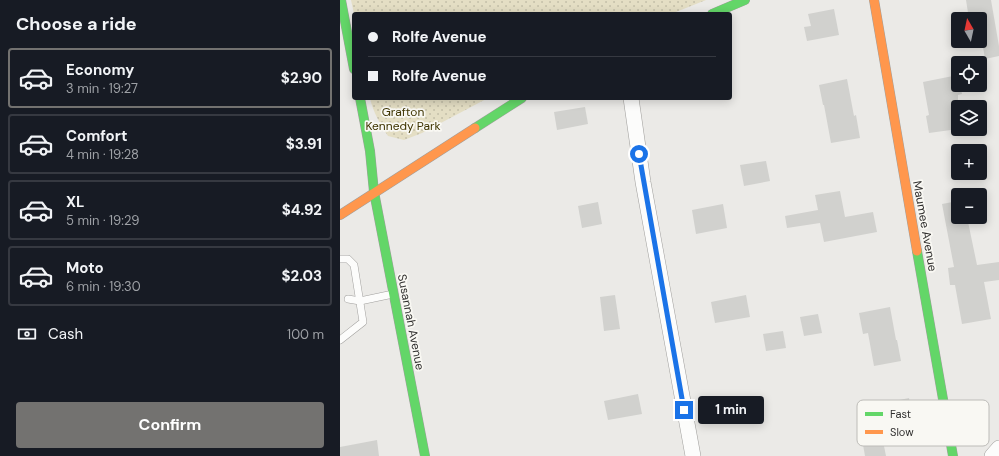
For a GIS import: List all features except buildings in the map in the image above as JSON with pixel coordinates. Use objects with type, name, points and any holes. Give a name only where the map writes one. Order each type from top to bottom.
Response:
[{"type":"street","points":[[341,0],[352,58]]},
{"type":"street","points":[[717,12],[744,0]]},
{"type":"street","name":"Maumee Avenue","points":[[874,0],[943,400]]},
{"type":"street","name":"Susannah Avenue","points":[[360,100],[370,151],[374,192],[425,456]]},
{"type":"street","points":[[340,215],[440,148],[519,100]]},
{"type":"street","points":[[631,100],[643,182],[693,456]]},
{"type":"street","name":"Maumee Avenue","points":[[951,446],[953,456]]},
{"type":"street","points":[[992,456],[999,448]]},
{"type":"lane","points":[[340,259],[348,259],[354,265],[363,322],[340,340]]},
{"type":"lane","points":[[348,299],[360,301],[394,294]]},
{"type":"green space","points":[[351,0],[706,0],[676,12],[354,12]]},
{"type":"green space","name":"Grafton Kennedy Park","points":[[371,100],[484,100],[422,133],[404,140],[388,136],[373,108]]},
{"type":"traffic: fast","points":[[341,0],[352,58]]},
{"type":"traffic: fast","points":[[717,12],[745,0]]},
{"type":"traffic: fast","points":[[360,100],[370,151],[374,192],[425,456]]},
{"type":"traffic: fast","points":[[475,128],[519,100]]},
{"type":"traffic: fast","points":[[917,251],[943,400]]},
{"type":"traffic: fast","points":[[951,446],[953,456]]},
{"type":"traffic: slow","points":[[874,0],[917,251]]},
{"type":"traffic: slow","points":[[340,215],[475,128]]},
{"type":"route","points":[[639,154],[684,410]]}]
